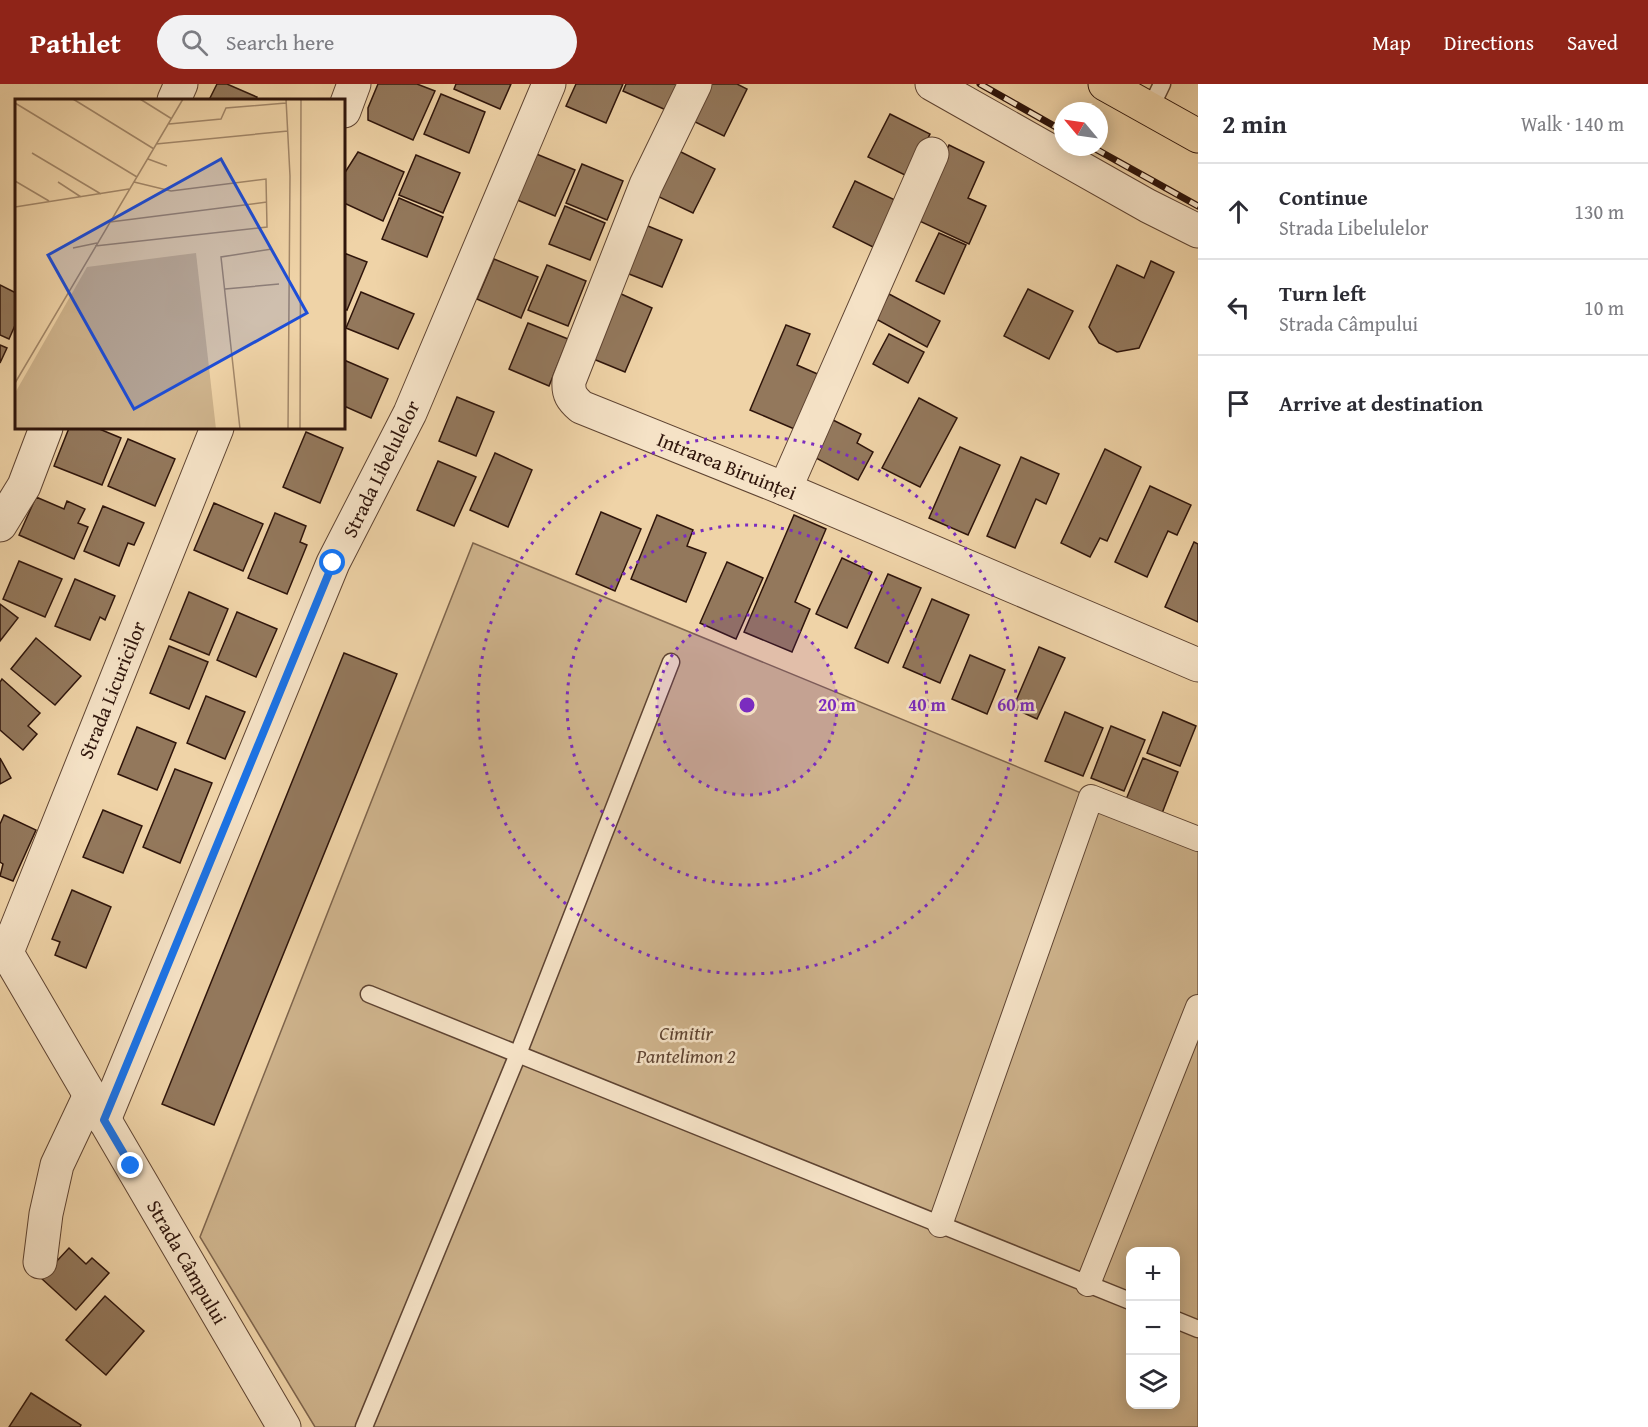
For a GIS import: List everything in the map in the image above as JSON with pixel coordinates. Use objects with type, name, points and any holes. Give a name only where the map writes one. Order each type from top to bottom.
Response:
[{"type":"main road","points":[[1105,84],[1156,97],[1198,136]]},
{"type":"street","points":[[174,99],[180,84]]},
{"type":"street","points":[[345,108],[354,84]]},
{"type":"street","name":"Strada Libelulelor","points":[[40,1262],[46,1214],[57,1165],[97,1108],[333,563],[410,413],[549,84]]},
{"type":"street","name":"Intrarea Biruinței","points":[[695,84],[646,186],[569,381],[568,391],[572,399],[581,407],[785,489],[1198,664]]},
{"type":"street","points":[[932,84],[1148,206],[1198,231]]},
{"type":"street","points":[[785,489],[932,154]]},
{"type":"street","points":[[0,525],[24,486],[46,429]]},
{"type":"street","name":"Strada Licuricilor","points":[[3,946],[217,429]]},
{"type":"street","points":[[940,1225],[1091,797],[1198,839]]},
{"type":"street","name":"Strada Câmpului","points":[[3,946],[284,1427]]},
{"type":"street","points":[[1088,1284],[1198,1007]]},
{"type":"lane","points":[[364,1427],[518,1054],[671,662]]},
{"type":"lane","points":[[369,994],[1126,1299]]},
{"type":"lane","points":[[1180,1322],[1198,1329]]},
{"type":"green space","name":"Cimitir Pantelimon 2","points":[[473,543],[1198,841],[1198,1427],[315,1427],[200,1237]]},
{"type":"building","points":[[217,84],[227,84],[257,97],[256,99],[210,99]]},
{"type":"building","points":[[378,84],[417,84],[435,91],[413,140],[368,120],[368,108]]},
{"type":"building","points":[[456,84],[511,84],[500,109],[454,89]]},
{"type":"building","points":[[576,84],[623,84],[606,123],[566,106]]},
{"type":"building","points":[[626,84],[678,84],[666,110],[623,91]]},
{"type":"building","points":[[710,84],[737,84],[747,89],[724,136],[691,120]]},
{"type":"building","points":[[441,94],[485,112],[469,153],[424,134]]},
{"type":"building","points":[[890,114],[930,134],[909,177],[868,157]]},
{"type":"building","points":[[949,145],[984,162],[968,198],[986,206],[969,244],[915,219]]},
{"type":"building","points":[[677,150],[715,169],[693,213],[655,195]]},
{"type":"building","points":[[358,152],[404,172],[383,221],[345,203],[345,172]]},
{"type":"building","points":[[534,153],[575,170],[555,216],[515,199]]},
{"type":"building","points":[[416,155],[460,173],[443,213],[399,195]]},
{"type":"building","points":[[582,164],[623,181],[607,220],[566,203]]},
{"type":"building","points":[[855,181],[895,200],[873,247],[833,227]]},
{"type":"building","points":[[399,198],[443,217],[427,257],[382,239]]},
{"type":"building","points":[[565,206],[605,223],[590,260],[549,244]]},
{"type":"building","points":[[643,224],[682,240],[662,287],[624,272]]},
{"type":"building","points":[[939,233],[966,245],[944,294],[916,281]]},
{"type":"building","points":[[345,253],[367,262],[347,310],[345,309]]},
{"type":"building","points":[[494,259],[538,277],[521,318],[477,299]]},
{"type":"building","points":[[1151,261],[1174,272],[1139,348],[1117,352],[1099,343],[1089,327],[1117,265],[1144,278]]},
{"type":"building","points":[[547,265],[586,281],[568,326],[528,310]]},
{"type":"building","points":[[0,285],[15,292],[15,325],[9,339],[0,335]]},
{"type":"building","points":[[1028,289],[1073,311],[1049,359],[1004,336]]},
{"type":"building","points":[[361,292],[414,314],[398,349],[346,328]]},
{"type":"building","points":[[619,293],[652,308],[625,372],[591,358]]},
{"type":"building","points":[[889,294],[940,321],[927,347],[876,319]]},
{"type":"building","points":[[528,323],[568,339],[549,386],[509,369]]},
{"type":"building","points":[[786,325],[810,334],[797,365],[822,376],[799,431],[750,410]]},
{"type":"building","points":[[889,334],[924,352],[908,383],[873,364]]},
{"type":"building","points":[[0,345],[7,348],[0,363]]},
{"type":"building","points":[[345,360],[388,379],[371,418],[345,406]]},
{"type":"building","points":[[457,397],[494,412],[476,456],[439,441]]},
{"type":"building","points":[[919,398],[957,418],[920,487],[882,468]]},
{"type":"building","points":[[833,420],[861,434],[857,443],[873,452],[858,480],[814,457]]},
{"type":"building","points":[[69,429],[99,429],[121,438],[102,485],[54,466]]},
{"type":"building","points":[[306,432],[343,448],[320,503],[283,487]]},
{"type":"building","points":[[128,439],[175,459],[155,506],[108,486]]},
{"type":"building","points":[[960,447],[1000,465],[968,535],[929,518]]},
{"type":"building","points":[[1105,449],[1141,467],[1107,541],[1100,538],[1090,557],[1061,543]]},
{"type":"building","points":[[495,453],[532,470],[508,527],[470,510]]},
{"type":"building","points":[[1021,457],[1059,474],[1046,504],[1036,499],[1015,548],[987,536]]},
{"type":"building","points":[[438,461],[476,477],[454,526],[417,510]]},
{"type":"building","points":[[1150,486],[1191,505],[1177,535],[1168,531],[1147,577],[1115,562]]},
{"type":"building","points":[[36,497],[64,509],[67,501],[85,509],[78,523],[88,527],[74,559],[19,535]]},
{"type":"building","points":[[214,503],[263,524],[243,571],[194,550]]},
{"type":"building","points":[[103,506],[144,523],[134,545],[128,543],[119,566],[84,551]]},
{"type":"building","points":[[601,512],[641,529],[615,591],[576,574]]},
{"type":"building","points":[[275,513],[306,526],[300,542],[307,545],[287,594],[248,578]]},
{"type":"building","points":[[657,515],[693,530],[687,546],[706,553],[686,602],[631,579]]},
{"type":"building","points":[[794,515],[826,529],[795,602],[810,609],[792,652],[744,632]]},
{"type":"building","points":[[1194,542],[1198,544],[1198,622],[1165,607]]},
{"type":"building","points":[[842,558],[872,572],[847,628],[816,614]]},
{"type":"building","points":[[19,561],[62,579],[45,617],[3,599]]},
{"type":"building","points":[[727,562],[763,578],[736,639],[700,623]]},
{"type":"building","points":[[888,574],[921,588],[888,663],[855,648]]},
{"type":"building","points":[[75,579],[115,596],[105,620],[100,617],[90,640],[55,626]]},
{"type":"building","points":[[189,592],[228,609],[209,655],[170,639]]},
{"type":"building","points":[[932,599],[969,615],[940,683],[903,667]]},
{"type":"building","points":[[0,604],[18,618],[0,641]]},
{"type":"building","points":[[237,612],[277,629],[256,677],[217,660]]},
{"type":"building","points":[[36,638],[81,676],[55,705],[11,669]]},
{"type":"building","points":[[169,646],[208,662],[189,709],[150,693]]},
{"type":"building","points":[[1039,647],[1065,658],[1037,719],[1013,708]]},
{"type":"building","points":[[344,653],[397,674],[214,1125],[162,1104]]},
{"type":"building","points":[[970,655],[1005,670],[987,714],[952,699]]},
{"type":"building","points":[[2,679],[40,713],[28,726],[37,734],[23,750],[0,730],[0,682]]},
{"type":"building","points":[[206,696],[245,712],[225,759],[187,743]]},
{"type":"building","points":[[1065,712],[1103,728],[1083,776],[1045,761]]},
{"type":"building","points":[[1163,712],[1196,726],[1180,766],[1147,753]]},
{"type":"building","points":[[1111,726],[1145,740],[1124,791],[1091,778]]},
{"type":"building","points":[[137,727],[176,743],[157,790],[118,774]]},
{"type":"building","points":[[0,758],[11,778],[0,784]]},
{"type":"building","points":[[1143,758],[1178,772],[1161,816],[1125,802]]},
{"type":"building","points":[[175,769],[212,783],[180,863],[143,847]]},
{"type":"building","points":[[103,810],[142,826],[123,873],[83,857]]},
{"type":"building","points":[[4,815],[36,830],[13,881],[0,876],[3,864],[0,862],[0,824]]},
{"type":"building","points":[[72,890],[111,907],[86,968],[55,955],[60,942],[52,939]]},
{"type":"building","points":[[69,1248],[86,1264],[92,1258],[109,1273],[76,1310],[41,1278]]},
{"type":"building","points":[[105,1296],[144,1331],[106,1375],[66,1340]]},
{"type":"building","points":[[31,1393],[81,1425],[80,1427],[9,1427]]},
{"type":"railway","points":[[980,84],[1054,126]]},
{"type":"railway","points":[[1108,156],[1198,206]]},
{"type":"route","points":[[131,1166],[104,1120],[333,563]]}]
